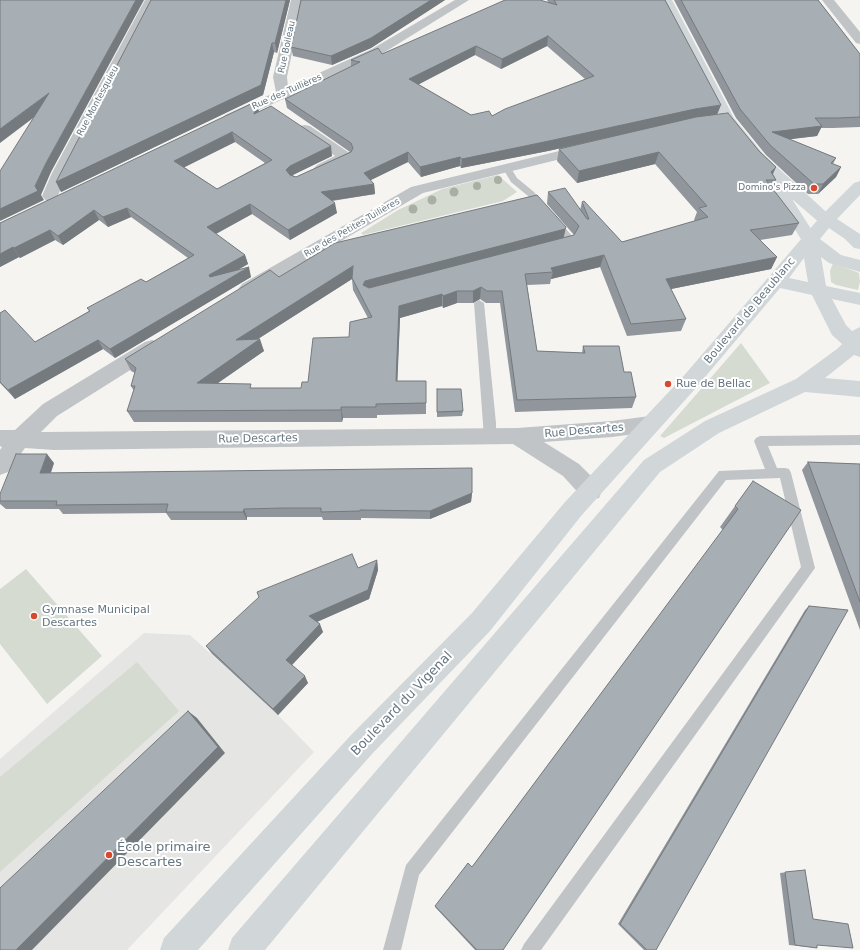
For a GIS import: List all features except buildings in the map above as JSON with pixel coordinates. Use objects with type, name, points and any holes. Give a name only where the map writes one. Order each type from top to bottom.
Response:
[{"type":"main road","points":[[666,0],[728,119],[760,159],[810,240],[836,259],[860,266]]},
{"type":"main road","points":[[760,159],[795,193],[827,220],[851,235],[860,244]]},
{"type":"main road","name":"Boulevard de Beaublanc","points":[[624,455],[650,424],[688,384],[827,220],[860,186]]},
{"type":"main road","points":[[244,950],[652,466],[712,427],[803,384],[858,342],[839,330],[818,289],[810,240]]},
{"type":"main road","points":[[776,281],[860,299]]},
{"type":"main road","points":[[803,384],[860,389]]},
{"type":"main road","name":"Boulevard du Vigenal","points":[[176,950],[362,744],[481,622],[573,509],[624,455]]},
{"type":"street","name":"Rue Montesquieu","points":[[69,195],[49,204],[50,196],[60,173],[151,0]]},
{"type":"street","name":"Rue Boileau","points":[[283,94],[280,77],[297,0]]},
{"type":"street","name":"Rue des Tuilières","points":[[216,125],[265,101],[376,52],[463,0]]},
{"type":"street","points":[[828,0],[860,40]]},
{"type":"street","points":[[265,101],[277,110]]},
{"type":"street","points":[[708,121],[728,119]]},
{"type":"street","points":[[296,123],[346,157],[311,173]]},
{"type":"street","name":"Rue des Petites Tuilières","points":[[237,294],[417,190],[506,167],[607,144]]},
{"type":"street","points":[[0,466],[10,439],[50,410],[164,340]]},
{"type":"street","name":"Rue Descartes","points":[[10,439],[54,441],[517,436],[612,429],[650,424]]},
{"type":"street","name":"Rue Descartes","points":[[517,436],[571,470],[591,491]]},
{"type":"lane","points":[[506,167],[514,180],[531,194],[570,239],[568,244],[553,248]]},
{"type":"lane","points":[[480,303],[490,436]]},
{"type":"lane","points":[[773,473],[760,441],[860,440]]},
{"type":"lane","points":[[392,950],[412,871],[723,475],[784,473],[808,568],[530,950]]},
{"type":"shaded area","points":[[498,175],[517,192],[503,201],[363,235],[361,233],[398,210],[442,189]]},
{"type":"shaded area","points":[[833,263],[859,273],[860,282],[858,290],[836,285],[831,282],[830,271]]},
{"type":"shaded area","points":[[741,343],[770,383],[664,438],[660,436]]},
{"type":"shaded area","name":"Gymnase Municipal Descartes","points":[[26,569],[102,656],[47,704],[0,644],[0,589]]},
{"type":"shaded area","name":"École primaire Descartes","points":[[144,633],[190,635],[278,715],[314,752],[127,950],[0,950],[0,759]]},
{"type":"shaded area","points":[[137,662],[179,711],[0,872],[0,777]]},
{"type":"place","name":"Domino's Pizza","points":[[814,188]]},
{"type":"place","name":"Rue de Bellac","points":[[668,384]]},
{"type":"place","name":"Gymnase Municipal Descartes","points":[[34,616]]},
{"type":"place","name":"École primaire Descartes","points":[[109,855]]}]
